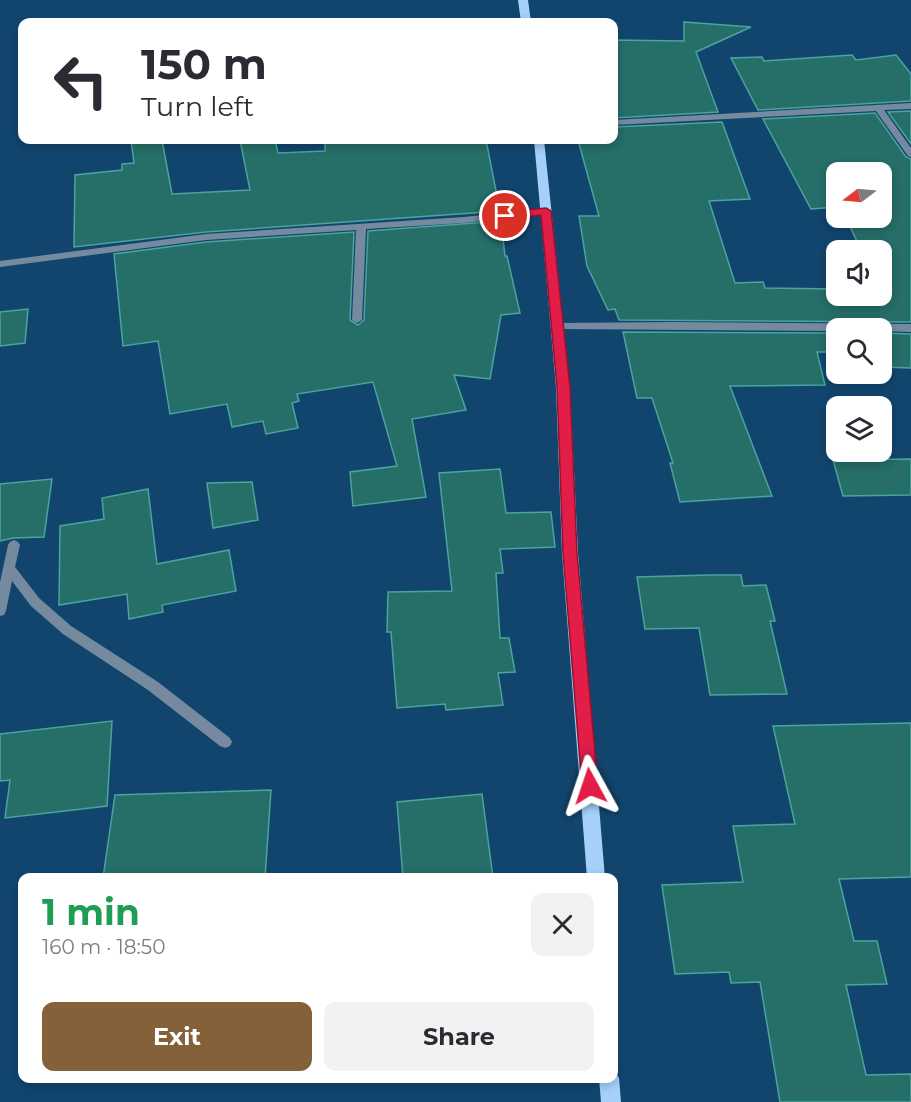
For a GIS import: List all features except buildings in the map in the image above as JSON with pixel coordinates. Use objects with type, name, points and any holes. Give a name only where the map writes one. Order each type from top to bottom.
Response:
[{"type":"main road","points":[[523,0],[525,18]]},
{"type":"main road","points":[[539,144],[564,387],[570,553],[596,873]]},
{"type":"main road","points":[[609,1083],[611,1102]]},
{"type":"street","points":[[618,123],[911,106]]},
{"type":"street","points":[[879,109],[911,154]]},
{"type":"street","points":[[0,264],[165,241],[546,211]]},
{"type":"street","points":[[357,320],[361,226]]},
{"type":"street","points":[[558,326],[911,328]]},
{"type":"street","points":[[0,611],[14,544]]},
{"type":"street","points":[[10,569],[35,602],[67,630],[153,686],[225,742]]},
{"type":"route","points":[[505,216],[546,211],[564,387],[570,553],[590,786]]}]
